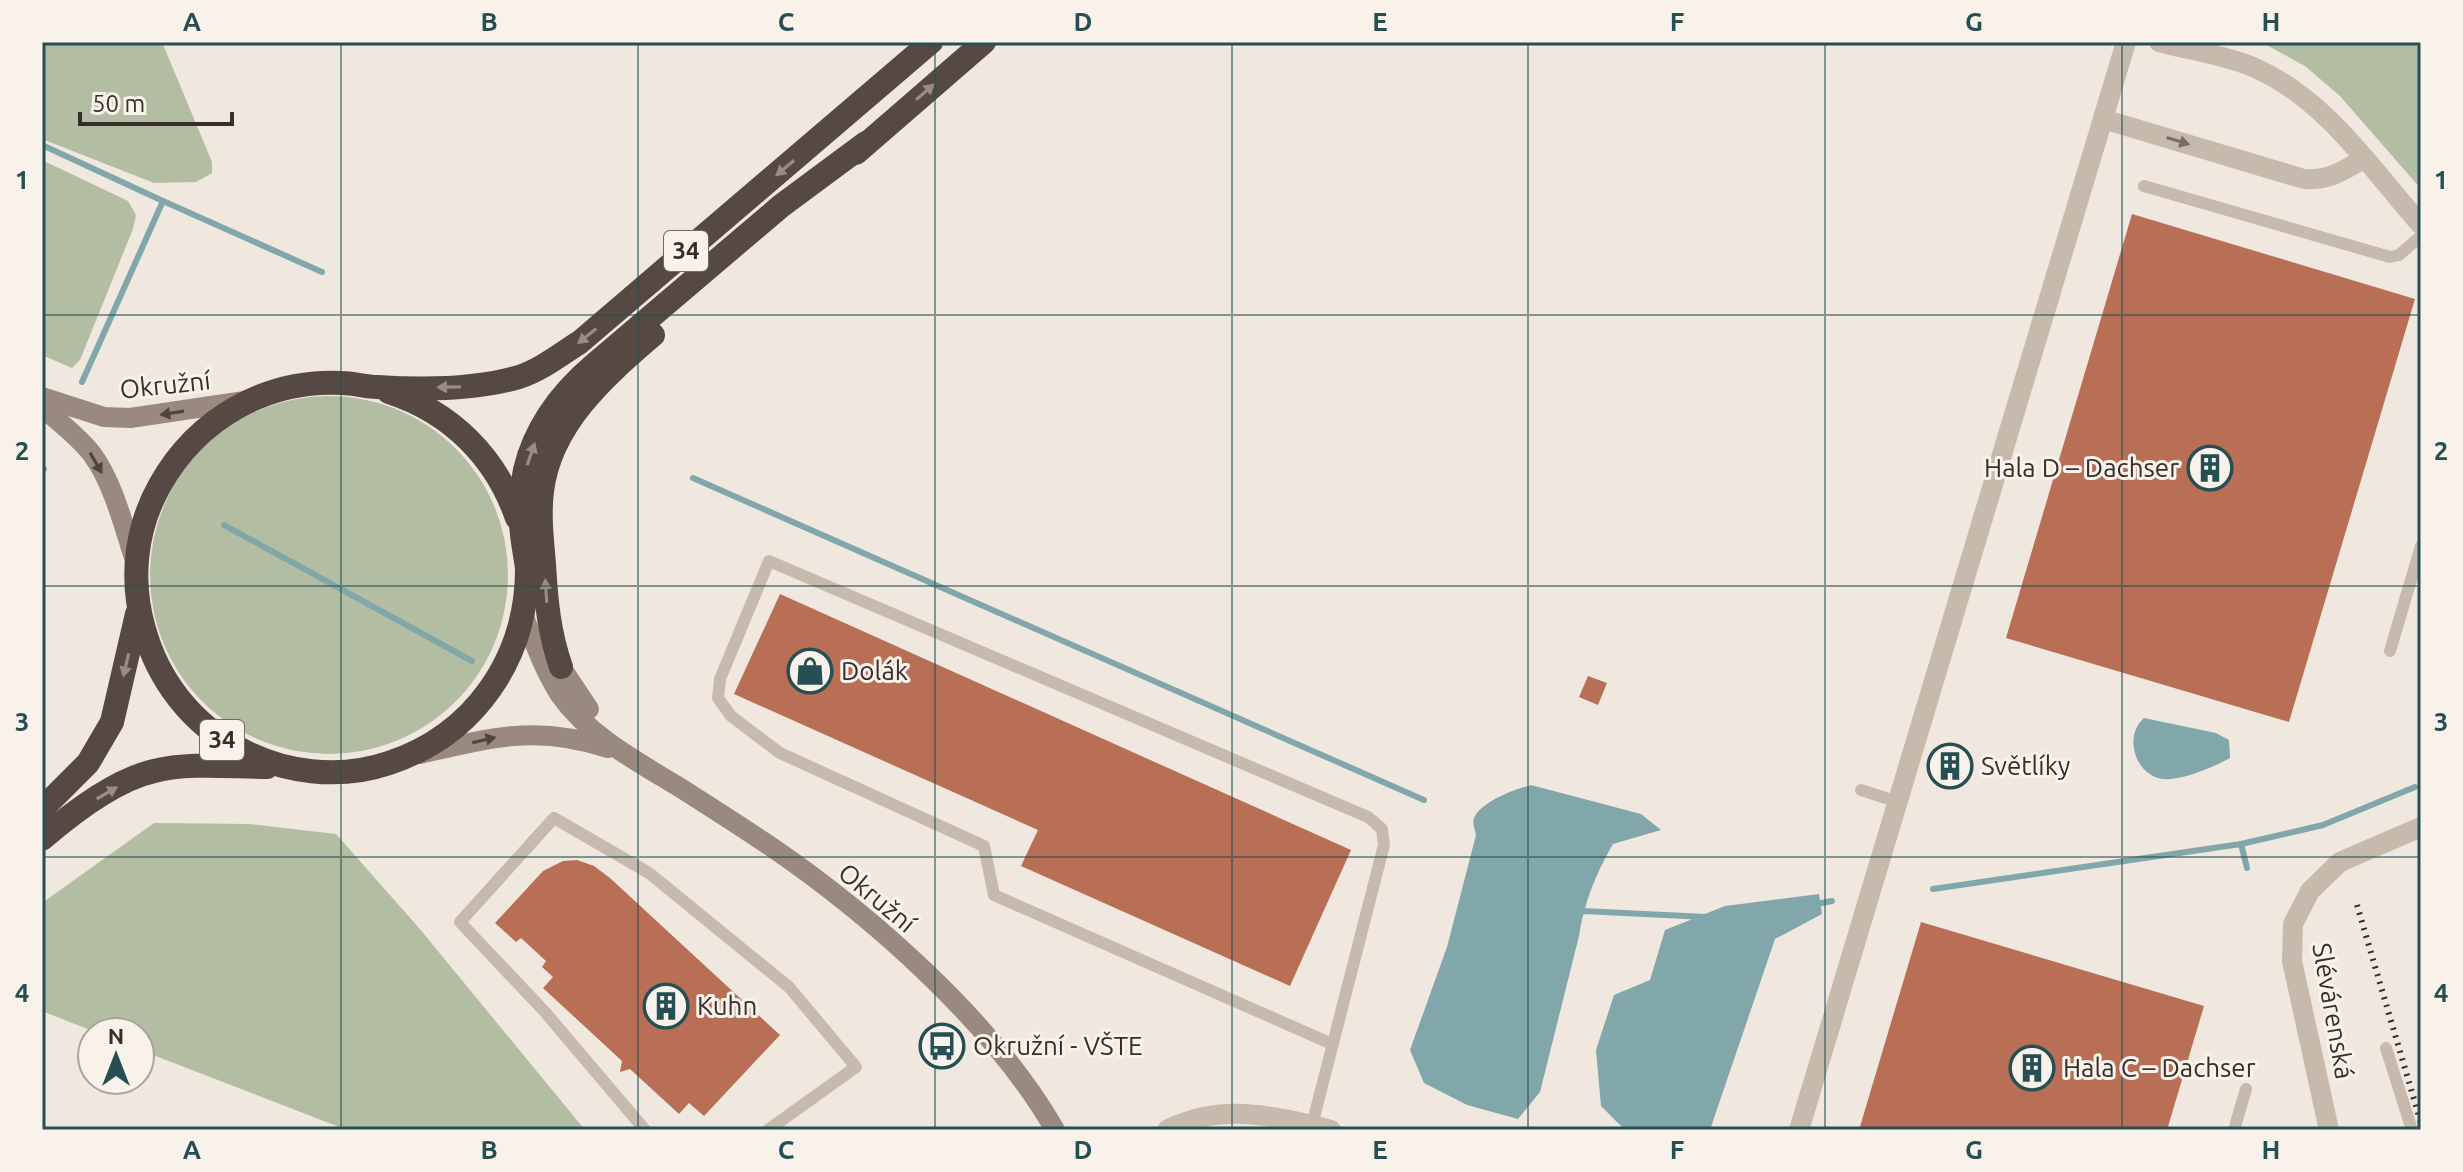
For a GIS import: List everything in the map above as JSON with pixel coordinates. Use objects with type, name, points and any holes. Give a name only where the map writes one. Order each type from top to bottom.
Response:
[{"type":"highway","name":"34","points":[[285,767],[232,745],[195,718],[172,692],[150,652],[138,608],[136,564],[153,497],[170,467],[192,440],[249,400],[279,389],[311,383],[463,387],[522,376],[554,359],[580,342],[931,42]]},
{"type":"highway","points":[[561,667],[549,626],[541,519],[542,491],[549,462],[564,426],[586,399],[639,347],[782,225],[866,143],[984,42]]},
{"type":"highway","points":[[521,531],[521,501],[528,460],[544,422],[567,390],[781,206],[866,143]]},
{"type":"highway","name":"34","points":[[42,839],[64,820],[108,791],[152,771],[192,766],[285,767],[350,772],[379,767],[408,757],[437,741],[487,696],[504,669],[517,638],[522,612],[527,566],[521,531],[510,497],[492,466],[469,439],[441,416],[410,399],[376,387]]},
{"type":"highway","name":"34","points":[[42,809],[88,763],[112,722],[138,608]]},
{"type":"main road","name":"Okružní","points":[[42,397],[104,417],[130,418],[249,400]]},
{"type":"main road","points":[[42,407],[80,440],[94,457],[106,481],[136,564]]},
{"type":"main road","name":"Okružní","points":[[522,612],[559,692],[578,717],[623,753],[772,847],[872,923],[977,1026],[1017,1073],[1055,1130]]},
{"type":"main road","points":[[561,667],[590,710],[693,796]]},
{"type":"main road","name":"Okružní","points":[[408,757],[519,734],[577,738],[623,753]]},
{"type":"street","points":[[1799,1130],[2126,42]]},
{"type":"street","points":[[2159,42],[2252,67],[2293,88],[2323,113],[2421,225]]},
{"type":"street","points":[[2103,119],[2304,179],[2321,180],[2334,176],[2363,159]]},
{"type":"street","name":"Slévárenská","points":[[2329,1130],[2292,961],[2293,924],[2310,891],[2340,862],[2421,827]]},
{"type":"street","points":[[1167,1130],[1213,1114],[1236,1113],[1322,1128]]},
{"type":"lane","points":[[2144,186],[2390,257],[2399,255],[2421,236]]},
{"type":"lane","points":[[2390,651],[2421,546]]},
{"type":"lane","points":[[1322,1128],[1332,1044],[1384,845],[1382,829],[1368,817],[769,561],[720,679],[718,698],[731,716],[780,753],[984,846],[994,895],[1332,1044]]},
{"type":"lane","points":[[1861,790],[1898,802]]},
{"type":"lane","points":[[645,1130],[545,1012],[460,922],[554,818],[649,873],[789,987],[856,1067],[768,1130]]},
{"type":"lane","points":[[2386,1048],[2412,1130]]},
{"type":"lane","points":[[2234,1130],[2246,1089]]},
{"type":"green space","points":[[42,42],[162,42],[212,162],[212,173],[196,182],[154,183],[42,139]]},
{"type":"green space","points":[[2261,42],[2421,42],[2421,189],[2340,96],[2305,66]]},
{"type":"green space","points":[[42,160],[128,201],[136,215],[80,360],[72,368],[42,355]]},
{"type":"green space","points":[[311,396],[347,396],[381,403],[414,417],[443,436],[468,461],[487,490],[501,523],[508,557],[505,610],[495,644],[468,689],[443,714],[414,733],[381,747],[347,754],[311,754],[277,747],[244,733],[215,714],[190,689],[171,660],[157,627],[150,593],[150,557],[157,523],[171,490],[190,461],[215,436],[244,417],[277,403]]},
{"type":"green space","points":[[154,823],[249,824],[336,834],[419,928],[585,1130],[347,1130],[156,1056],[156,1016],[76,1016],[76,1024],[42,1011],[42,903]]},
{"type":"water","points":[[2144,718],[2216,733],[2229,740],[2230,758],[2178,778],[2159,778],[2150,774],[2136,758],[2134,747],[2137,727]]},
{"type":"water","points":[[1531,785],[1641,814],[1661,830],[1613,844],[1601,866],[1584,912],[1540,1092],[1518,1119],[1467,1105],[1424,1083],[1410,1050],[1447,947],[1476,835],[1474,818],[1492,801]]},
{"type":"water","points":[[1819,894],[1822,914],[1775,939],[1711,1127],[1706,1130],[1625,1130],[1601,1106],[1596,1050],[1614,995],[1650,980],[1665,930],[1725,906]]},
{"type":"building","name":"Hala D – Dachser","points":[[2132,214],[2415,299],[2289,722],[2006,638]]},
{"type":"building","points":[[780,594],[1351,850],[1290,986],[1021,866],[1038,830],[734,694]]},
{"type":"building","points":[[1588,676],[1607,683],[1598,705],[1579,697]]},
{"type":"building","name":"Kuhn","points":[[577,860],[594,866],[610,878],[780,1035],[704,1116],[689,1103],[679,1114],[630,1069],[620,1072],[622,1061],[543,988],[553,977],[542,967],[546,961],[521,938],[516,942],[495,923],[543,871],[563,861]]},
{"type":"building","name":"Hala C – Dachser","points":[[1921,922],[2204,1006],[2167,1130],[1859,1130]]},
{"type":"waterway","points":[[42,145],[163,201],[82,382]]},
{"type":"waterway","points":[[163,201],[322,272]]},
{"type":"waterway","points":[[693,478],[1424,800]]},
{"type":"waterway","points":[[224,525],[472,661]]},
{"type":"waterway","points":[[1933,889],[2241,844],[2323,825],[2415,787]]},
{"type":"waterway","points":[[2241,844],[2247,868]]},
{"type":"waterway","points":[[1816,904],[1832,901]]},
{"type":"waterway","points":[[1578,915],[1583,911],[1706,917]]},
{"type":"railway","points":[[2357,905],[2421,1123]]},
{"type":"place","name":"Hala D – Dachser","points":[[2210,468]]},
{"type":"place","name":"Dolák","points":[[810,671]]},
{"type":"place","name":"Světlíky","points":[[1950,766]]},
{"type":"place","name":"Kuhn","points":[[666,1006]]},
{"type":"place","name":"Okružní - VŠTE","points":[[942,1046]]},
{"type":"place","name":"Hala C – Dachser","points":[[2032,1068]]}]
